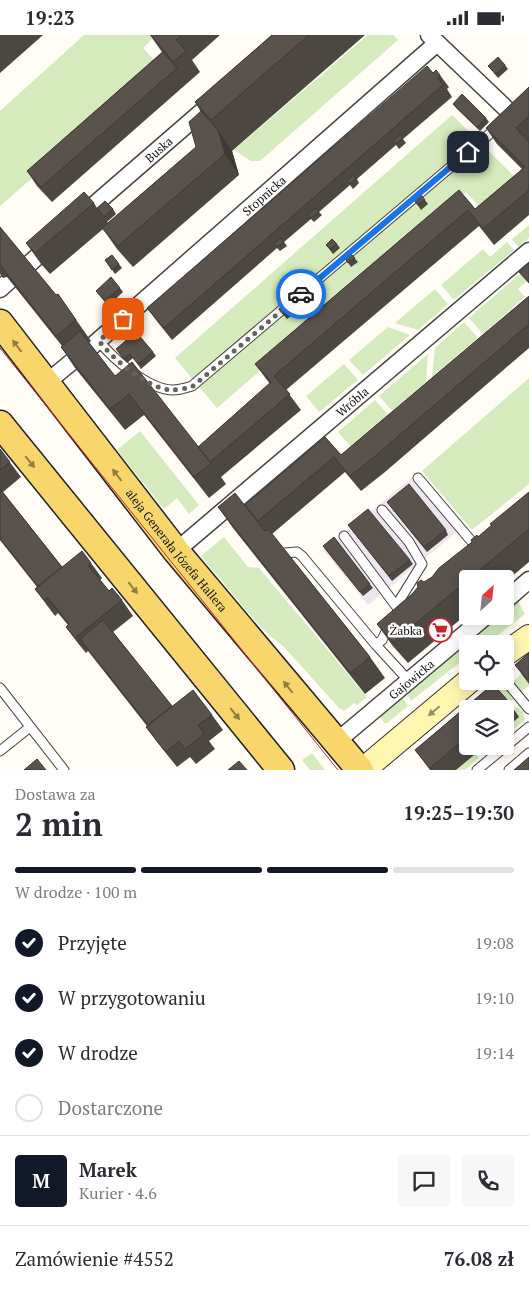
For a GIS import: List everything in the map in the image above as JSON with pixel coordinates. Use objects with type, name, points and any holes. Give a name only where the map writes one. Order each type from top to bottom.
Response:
[{"type":"main road","name":"aleja Generała Józefa Hallera","points":[[0,323],[176,551],[361,770]]},
{"type":"main road","points":[[0,424],[281,770]]},
{"type":"street","points":[[433,39],[516,118]]},
{"type":"street","name":"Stopnicka","points":[[95,344],[433,39]]},
{"type":"street","name":"Buska","points":[[28,265],[106,193],[217,98]]},
{"type":"street","name":"Wróbla","points":[[176,551],[529,251]]},
{"type":"street","points":[[46,383],[74,360]]},
{"type":"street","points":[[514,593],[529,580]]},
{"type":"street","name":"Gajowicka","points":[[336,742],[475,625]]},
{"type":"street","points":[[514,648],[529,637]]},
{"type":"street","points":[[361,770],[459,689]]},
{"type":"lane","points":[[95,344],[142,378],[162,388],[174,390],[192,387],[516,118]]},
{"type":"lane","points":[[418,478],[472,543]]},
{"type":"lane","points":[[376,645],[382,640],[422,564],[409,542],[382,509]]},
{"type":"lane","points":[[344,536],[398,608]]},
{"type":"lane","points":[[285,553],[297,552],[302,556],[376,645],[409,681]]},
{"type":"lane","points":[[398,608],[410,600]]},
{"type":"lane","points":[[0,688],[64,770]]},
{"type":"lane","points":[[513,690],[529,709]]},
{"type":"lane","points":[[0,751],[30,727]]},
{"type":"lane","points":[[477,770],[529,727]]},
{"type":"lane","points":[[509,770],[529,753]]},
{"type":"shaded area","points":[[413,477],[458,531],[368,605],[323,550]]},
{"type":"green space","points":[[84,35],[156,35],[143,48],[160,67],[0,206],[0,111]]},
{"type":"green space","points":[[368,35],[394,35],[398,40],[260,161],[251,161],[234,150]]},
{"type":"green space","points":[[452,115],[516,178],[482,209],[466,192],[217,408],[175,358]]},
{"type":"green space","points":[[529,225],[529,238],[518,247],[512,239]]},
{"type":"green space","points":[[507,242],[514,250],[454,300],[441,285],[483,249],[490,257]]},
{"type":"green space","points":[[529,266],[529,279],[518,289],[525,297],[483,334],[469,318]]},
{"type":"green space","points":[[435,289],[448,304],[418,330],[395,323]]},
{"type":"green space","points":[[464,322],[478,338],[432,377],[435,348]]},
{"type":"green space","points":[[388,327],[410,335],[363,375],[349,360]]},
{"type":"green space","points":[[428,354],[426,382],[392,411],[379,396]]},
{"type":"green space","points":[[344,364],[358,380],[319,412],[306,396]]},
{"type":"green space","points":[[529,378],[529,484],[472,530],[422,471]]},
{"type":"green space","points":[[375,400],[388,415],[351,447],[338,432]]},
{"type":"green space","points":[[140,431],[199,505],[189,514],[177,498],[164,509],[117,450]]},
{"type":"green space","points":[[224,537],[248,567],[259,568],[367,697],[357,705],[354,703],[344,711],[339,708],[285,648],[261,628],[201,556]]},
{"type":"green space","points":[[514,603],[519,603],[525,614],[514,623]]},
{"type":"green space","points":[[488,625],[511,625],[498,635],[476,635]]},
{"type":"green space","points":[[459,651],[459,663],[411,701],[407,694]]},
{"type":"green space","points":[[529,666],[529,686],[521,692],[514,684],[514,681]]},
{"type":"green space","points":[[501,690],[509,690],[515,697],[512,700],[489,700]]},
{"type":"green space","points":[[402,697],[408,706],[387,723],[384,723],[380,716]]},
{"type":"green space","points":[[516,707],[523,711],[525,720],[514,729],[514,711]]},
{"type":"green space","points":[[312,753],[325,770],[310,770],[302,760]]},
{"type":"green space","points":[[475,755],[479,758],[465,770],[456,770]]},
{"type":"building","points":[[151,35],[182,35],[176,40],[186,51],[173,62]]},
{"type":"building","points":[[272,35],[309,35],[211,120],[195,102]]},
{"type":"building","points":[[163,52],[177,68],[41,187],[27,171]]},
{"type":"building","points":[[498,57],[505,65],[496,74],[488,66]]},
{"type":"building","points":[[427,66],[433,73],[436,70],[440,75],[438,78],[443,85],[164,328],[147,308]]},
{"type":"building","points":[[529,87],[529,116],[516,128],[529,142],[529,190],[483,229],[468,210],[274,376],[290,394],[210,462],[198,447],[271,382],[255,364],[459,190],[475,209],[525,167],[486,128]]},
{"type":"building","points":[[462,94],[486,118],[477,127],[453,104]]},
{"type":"building","points":[[201,111],[218,130],[225,154],[118,246],[102,228],[196,147],[189,122]]},
{"type":"building","points":[[400,135],[403,138],[396,144],[393,141]]},
{"type":"building","points":[[468,155],[472,160],[466,165],[462,160]]},
{"type":"building","points":[[353,175],[356,179],[350,184],[347,181]]},
{"type":"building","points":[[84,192],[94,203],[35,253],[26,243]]},
{"type":"building","points":[[421,195],[425,200],[418,205],[414,200]]},
{"type":"building","points":[[105,201],[113,209],[104,217],[97,208]]},
{"type":"building","points":[[316,208],[319,211],[311,218],[308,214]]},
{"type":"building","points":[[0,227],[56,295],[58,294],[76,320],[56,336],[0,265]]},
{"type":"building","points":[[281,238],[284,242],[277,247],[274,244]]},
{"type":"building","points":[[332,239],[337,244],[330,249],[326,245]]},
{"type":"building","points":[[351,254],[355,258],[348,263],[345,258]]},
{"type":"building","points":[[112,255],[119,264],[112,270],[105,260]]},
{"type":"building","points":[[529,263],[529,283],[519,272]]},
{"type":"building","points":[[111,277],[120,288],[105,301],[96,291]]},
{"type":"building","points":[[529,296],[529,324],[350,476],[334,457],[258,521],[245,505],[325,437],[341,455]]},
{"type":"building","points":[[287,303],[291,309],[284,315],[279,309]]},
{"type":"building","points":[[80,331],[115,376],[132,362],[211,463],[194,477],[129,394],[110,409],[61,347]]},
{"type":"building","points":[[136,332],[153,352],[138,364],[130,354],[124,359],[116,349]]},
{"type":"building","points":[[0,449],[10,462],[0,470]]},
{"type":"building","points":[[409,484],[446,530],[424,547],[387,502]]},
{"type":"building","points":[[0,489],[62,567],[38,586],[0,539]]},
{"type":"building","points":[[529,492],[529,529],[480,570],[459,570],[459,587],[393,642],[377,624],[412,594],[418,587],[417,583],[421,580],[424,582],[432,577],[439,568],[472,542],[471,540],[477,535],[478,537],[492,525],[490,524]]},
{"type":"building","points":[[235,493],[265,531],[269,530],[370,657],[350,673],[218,507]]},
{"type":"building","points":[[368,509],[410,560],[389,576],[348,525]]},
{"type":"building","points":[[334,537],[370,584],[360,592],[323,546]]},
{"type":"building","points":[[82,551],[91,563],[88,565],[109,591],[112,588],[122,600],[75,638],[66,627],[69,624],[48,598],[44,600],[35,589]]},
{"type":"building","points":[[103,620],[172,706],[148,725],[80,639]]},
{"type":"building","points":[[529,653],[529,681],[515,665]]},
{"type":"building","points":[[193,690],[212,715],[198,725],[204,734],[185,749],[179,741],[166,752],[146,727]]},
{"type":"building","points":[[486,690],[498,690],[507,700],[474,700]]},
{"type":"building","points":[[459,713],[459,744],[430,768],[415,750]]},
{"type":"building","points":[[529,757],[529,770],[514,770]]},
{"type":"building","points":[[37,759],[46,770],[24,770]]},
{"type":"building","points":[[239,761],[247,770],[228,770]]},
{"type":"tram line","points":[[0,348],[338,770]]},
{"type":"way so far","points":[[123,319],[99,341],[110,355],[142,378],[162,388],[174,390],[192,387],[301,294]]},
{"type":"place","name":"Żabka","points":[[440,630]]},
{"type":"route","points":[[301,294],[468,152]]}]
